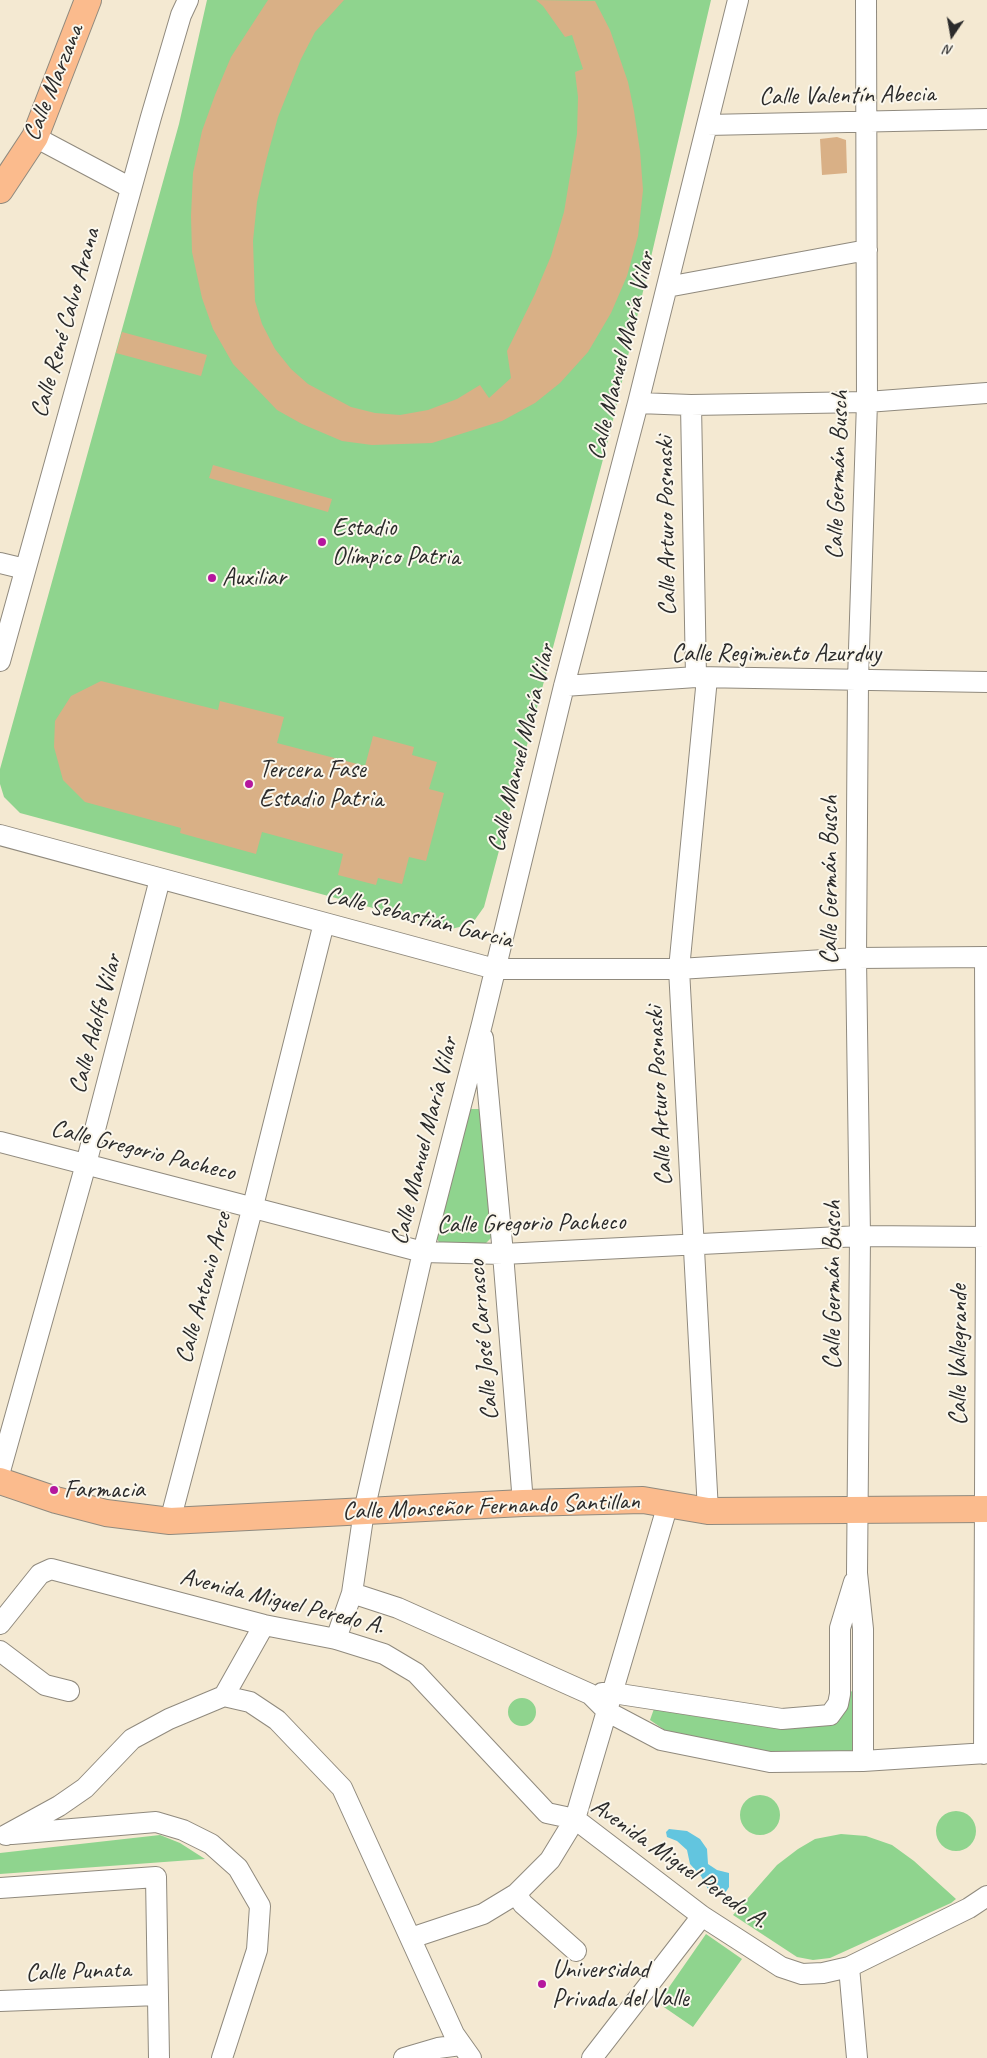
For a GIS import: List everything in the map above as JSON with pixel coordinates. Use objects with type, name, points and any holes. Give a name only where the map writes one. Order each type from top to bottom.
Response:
[{"type":"main road","name":"Calle Marzana","points":[[0,190],[36,137],[88,0]]},
{"type":"main road","name":"Calle Monseñor Fernando Santillan","points":[[0,1481],[56,1500],[106,1513],[170,1521],[523,1503],[643,1500],[708,1511],[986,1509]]},
{"type":"street","name":"Calle René Calvo Arana","points":[[0,661],[131,188],[181,15],[188,0]]},
{"type":"street","name":"Calle Manuel María Vilar","points":[[336,1639],[352,1593],[364,1511],[423,1252],[482,1024],[564,686],[638,404],[738,0]]},
{"type":"street","name":"Calle Germán Busch","points":[[863,1761],[863,1629],[856,1573],[860,1236],[856,958],[858,680],[868,402],[866,0]]},
{"type":"street","name":"Calle Valentín Abecia","points":[[707,125],[987,119]]},
{"type":"street","points":[[36,137],[131,188]]},
{"type":"street","points":[[667,287],[867,250]]},
{"type":"street","points":[[638,404],[868,402],[987,393]]},
{"type":"street","name":"Calle Arturo Posnaski","points":[[691,405],[701,678],[679,969],[708,1511]]},
{"type":"street","points":[[0,563],[25,569]]},
{"type":"street","name":"Calle Regimiento Azurduy","points":[[564,686],[701,678],[987,682]]},
{"type":"street","name":"Calle Sebastián Garcia","points":[[0,835],[495,969],[679,969],[856,958],[986,957]]},
{"type":"street","name":"Calle Adolfo Vilar","points":[[0,1470],[86,1164],[160,879]]},
{"type":"street","name":"Calle Antonio Arce","points":[[170,1521],[253,1206],[324,923]]},
{"type":"street","name":"Calle Vallegrande","points":[[986,957],[986,1755]]},
{"type":"street","name":"Calle José Carrasco","points":[[482,1024],[523,1503]]},
{"type":"street","name":"Calle Gregorio Pacheco","points":[[0,1142],[253,1206],[423,1252],[503,1254],[695,1246],[860,1236],[987,1237]]},
{"type":"street","points":[[411,1938],[483,1914],[516,1894],[550,1860],[575,1819],[668,1504]]},
{"type":"street","name":"Avenida Miguel Peredo A.","points":[[0,1624],[40,1574],[50,1569],[264,1625],[336,1639],[384,1654],[416,1673],[547,1812],[575,1819],[702,1916],[781,1966],[802,1974],[823,1973],[849,1967],[969,1908],[987,1896]]},
{"type":"street","points":[[590,1694],[613,1693],[782,1719],[830,1715],[838,1704],[840,1694],[840,1628],[856,1573]]},
{"type":"street","points":[[352,1593],[398,1608],[590,1694],[608,1712],[661,1740],[770,1762],[863,1761],[986,1755]]},
{"type":"street","points":[[224,1696],[264,1625]]},
{"type":"street","points":[[0,1651],[45,1685],[69,1692]]},
{"type":"street","points":[[3,1835],[59,1806],[85,1788],[132,1739],[169,1719],[224,1696],[250,1702],[277,1720],[342,1788],[454,2034],[466,2051]]},
{"type":"street","points":[[3,1835],[156,1822],[183,1830],[211,1844],[238,1868],[260,1906],[257,1950],[222,2058]]},
{"type":"street","points":[[0,1888],[156,1878],[159,2058]]},
{"type":"street","points":[[516,1894],[523,1904],[576,1951]]},
{"type":"street","points":[[592,2058],[702,1916]]},
{"type":"street","points":[[849,1967],[857,2058]]},
{"type":"street","name":"Calle Punata","points":[[0,2001],[158,1995]]},
{"type":"street","points":[[404,2058],[438,2048],[466,2051]]},
{"type":"green space","name":"Estadio Olímpico Patria","points":[[207,0],[711,0],[610,433],[484,907],[472,924],[451,929],[20,813],[4,797],[0,784],[0,769],[179,124]]},
{"type":"green space","points":[[468,1109],[480,1109],[492,1237],[485,1244],[439,1242],[434,1235]]},
{"type":"green space","points":[[857,1690],[856,1748],[846,1754],[774,1754],[666,1731],[650,1720],[655,1706],[832,1723],[849,1692]]},
{"type":"green space","points":[[522,1698],[532,1702],[536,1712],[532,1722],[522,1726],[512,1722],[508,1712],[512,1702]]},
{"type":"green space","points":[[760,1795],[774,1801],[780,1815],[774,1829],[760,1835],[746,1829],[740,1815],[746,1801]]},
{"type":"green space","points":[[960,1811],[967,1814],[973,1820],[976,1831],[975,1839],[967,1848],[960,1851],[952,1851],[945,1848],[937,1839],[936,1827],[939,1820],[948,1812]]},
{"type":"green space","points":[[841,1834],[866,1836],[892,1845],[914,1861],[956,1899],[951,1903],[830,1958],[813,1960],[797,1957],[733,1915],[777,1865],[798,1849],[815,1839]]},
{"type":"green space","points":[[160,1835],[180,1843],[205,1859],[0,1874],[0,1853]]},
{"type":"green space","points":[[706,1934],[742,1959],[693,2027],[658,2003]]},
{"type":"water","points":[[669,1829],[687,1831],[700,1839],[707,1849],[708,1864],[717,1870],[729,1873],[729,1887],[725,1893],[720,1894],[709,1891],[701,1876],[690,1864],[687,1850],[677,1841],[667,1837],[666,1832]]},
{"type":"building","name":"Estadio Olímpico Patria","points":[[268,0],[344,0],[315,32],[301,59],[278,117],[266,161],[257,202],[253,241],[255,301],[262,324],[275,349],[291,369],[308,384],[351,407],[375,413],[400,415],[428,410],[457,399],[480,385],[489,398],[511,378],[507,351],[551,256],[564,212],[577,134],[578,97],[575,72],[583,69],[572,35],[565,37],[543,6],[536,0],[595,1],[610,30],[628,82],[634,111],[643,190],[638,236],[627,276],[611,313],[588,352],[560,383],[535,403],[502,421],[432,443],[372,445],[342,441],[302,424],[277,410],[233,364],[213,329],[202,298],[192,252],[193,173],[202,131],[231,57]]},
{"type":"building","points":[[837,137],[846,140],[847,173],[822,175],[820,139]]},
{"type":"building","points":[[122,332],[207,355],[201,376],[116,353]]},
{"type":"building","points":[[213,465],[332,499],[328,512],[209,478]]},
{"type":"building","name":"Tercera Fase Estadio Patria","points":[[101,681],[218,710],[220,701],[284,717],[277,743],[365,766],[373,736],[414,747],[412,755],[437,762],[429,789],[444,793],[426,861],[409,857],[402,884],[378,878],[376,885],[338,875],[343,854],[262,832],[256,854],[180,833],[181,828],[85,802],[63,780],[54,747],[55,721],[71,696]]},
{"type":"place","name":"Estadio Olímpico Patria","points":[[322,542]]},
{"type":"place","name":"Auxiliar","points":[[212,578]]},
{"type":"place","name":"Tercera Fase Estadio Patria","points":[[249,784]]},
{"type":"place","name":"Farmacia","points":[[54,1490]]},
{"type":"place","name":"Universidad Privada del Valle","points":[[542,1984]]}]
